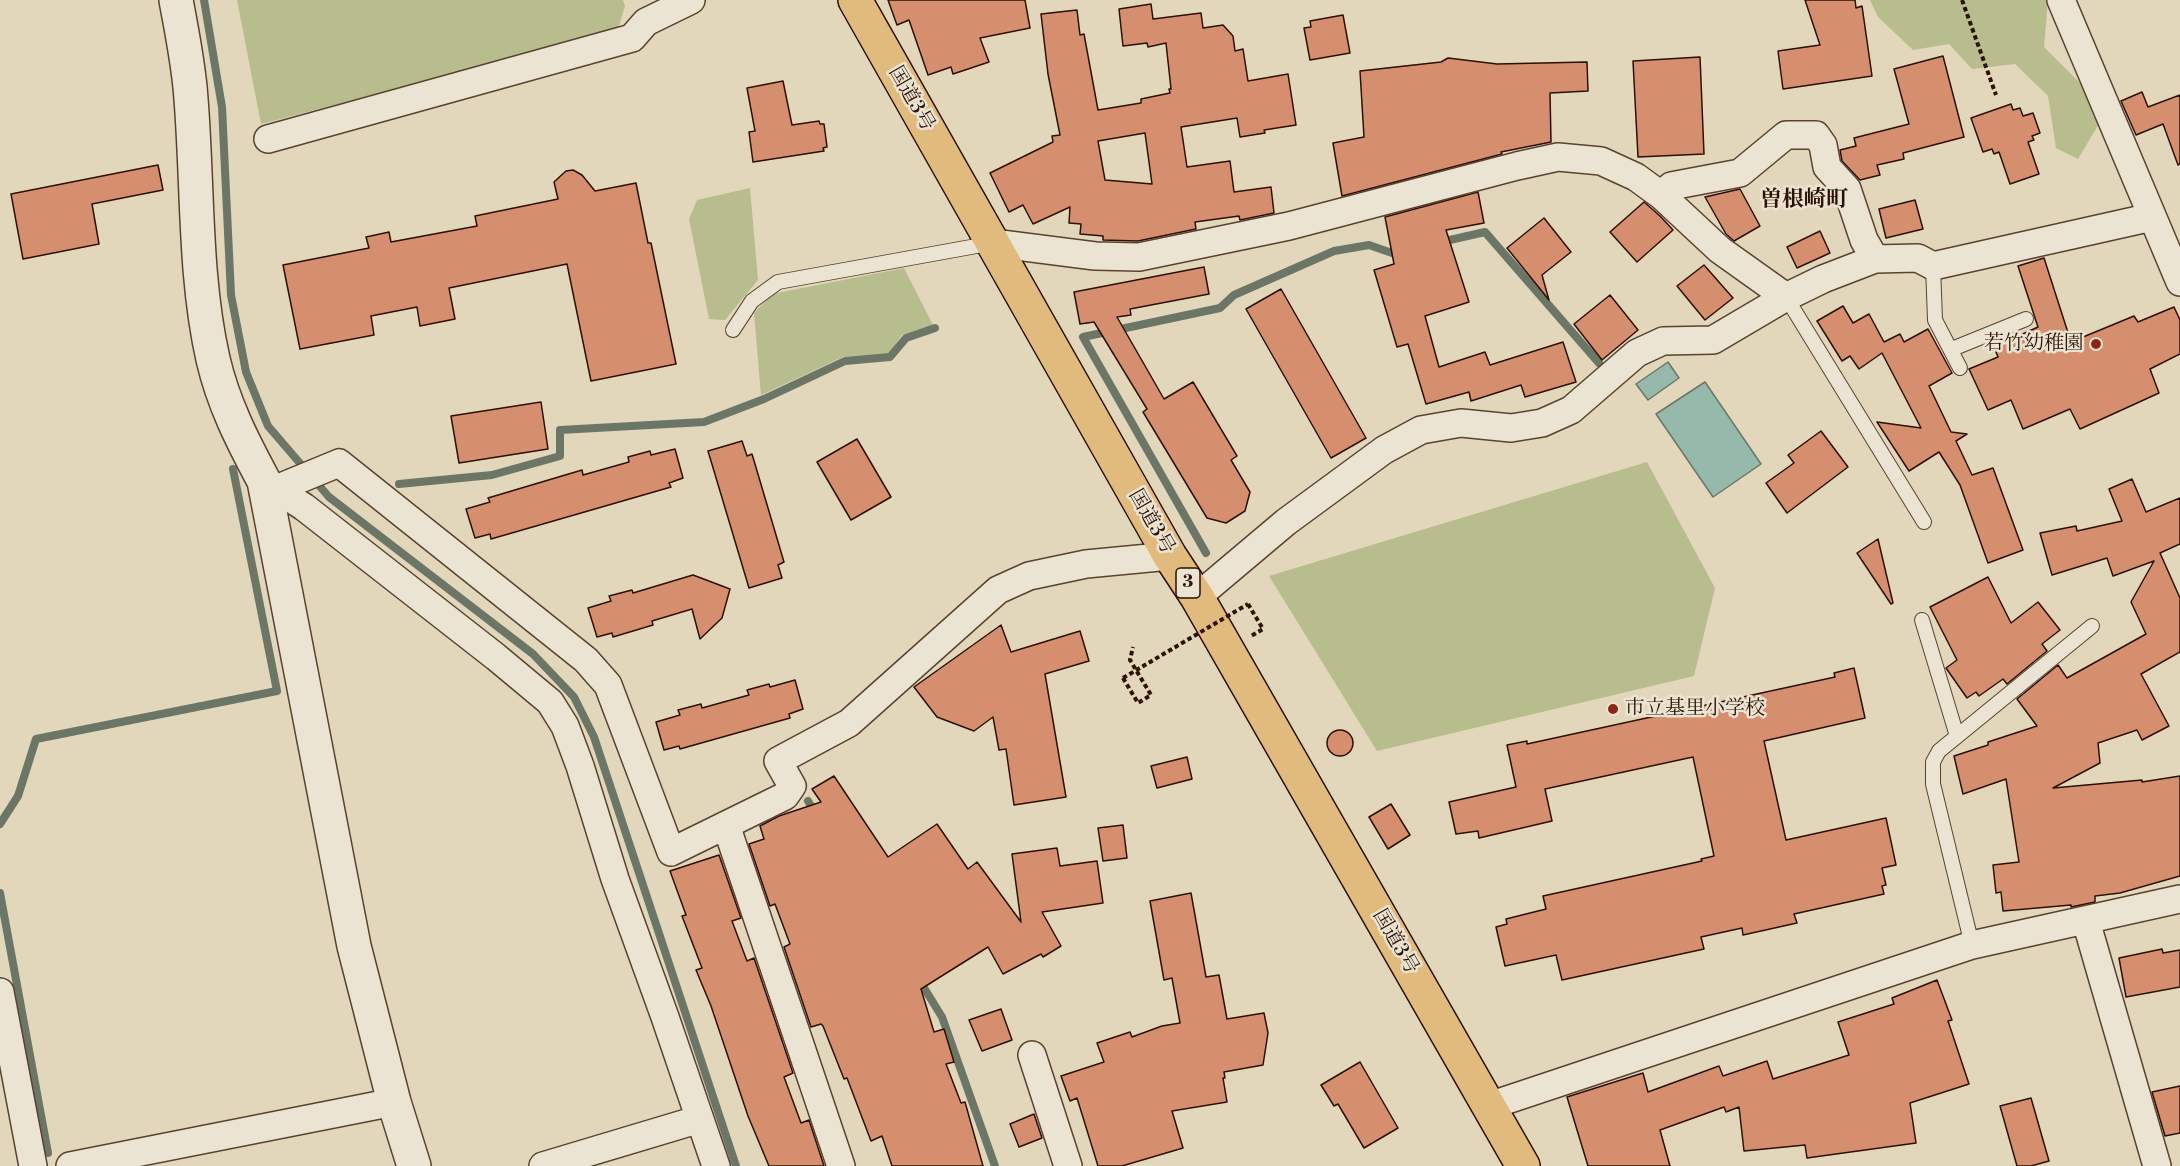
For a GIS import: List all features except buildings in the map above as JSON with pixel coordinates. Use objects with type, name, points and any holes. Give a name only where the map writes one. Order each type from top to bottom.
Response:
[{"type":"highway","name":"国道3号","points":[[855,0],[1170,556],[1197,597],[1523,1166]]},
{"type":"street","points":[[176,0],[187,57],[201,283],[213,360],[232,421],[270,485],[354,946],[394,1102],[414,1166]]},
{"type":"street","points":[[268,140],[632,38],[646,22],[691,0]]},
{"type":"street","points":[[2061,0],[2180,282]]},
{"type":"street","points":[[1662,196],[1671,186],[1740,173],[1786,135],[1816,135],[1823,145],[1827,168],[1847,189],[1864,240],[1875,259]]},
{"type":"street","points":[[993,243],[1095,256],[1138,258],[1289,226],[1558,157],[1601,161],[1636,177],[1662,196],[1720,250],[1786,297]]},
{"type":"street","points":[[1197,597],[1286,522],[1384,450],[1421,430],[1461,423],[1511,428],[1542,423],[1571,410],[1637,353],[1663,341],[1713,339],[1786,297],[1823,279],[1875,259],[1918,258],[1933,266],[2152,217]]},
{"type":"street","points":[[270,485],[339,463],[586,660],[608,685],[671,852],[785,796],[792,786],[778,761],[849,723],[998,590],[1029,576],[1086,564],[1170,556]]},
{"type":"street","points":[[270,485],[304,507],[550,702],[565,726],[580,766],[615,879],[716,1166]]},
{"type":"street","points":[[726,825],[841,1166]]},
{"type":"street","points":[[1489,1106],[1972,945],[2180,899]]},
{"type":"street","points":[[2086,921],[2157,1166]]},
{"type":"street","points":[[0,992],[33,1166]]},
{"type":"street","points":[[1032,1055],[1068,1166]]},
{"type":"street","points":[[70,1166],[394,1102]]},
{"type":"street","points":[[543,1166],[700,1119]]},
{"type":"lane","points":[[733,330],[752,301],[778,282],[993,243]]},
{"type":"lane","points":[[1933,266],[1935,320],[1960,368]]},
{"type":"lane","points":[[1786,297],[1924,522]]},
{"type":"lane","points":[[1952,349],[2026,319]]},
{"type":"lane","points":[[1922,620],[1957,736]]},
{"type":"lane","points":[[1972,945],[1933,783],[1933,762],[1939,751],[2092,626]]},
{"type":"path","points":[[1962,0],[1996,95]]},
{"type":"path","points":[[1133,647],[1131,660],[1151,695],[1138,703],[1123,678],[1248,604],[1263,629],[1250,637],[1245,629]]},
{"type":"shaded area","points":[[237,0],[623,0],[625,6],[617,32],[261,124]]},
{"type":"shaded area","points":[[1870,0],[2048,0],[2044,47],[2084,87],[2100,122],[2078,159],[2056,148],[2048,96],[2015,64],[1972,69],[1949,44],[1913,50],[1878,17]]},
{"type":"shaded area","points":[[750,188],[758,280],[725,320],[709,319],[689,219],[697,200]]},
{"type":"shaded area","points":[[904,268],[933,325],[902,335],[888,354],[843,357],[761,395],[754,313],[772,294]]},
{"type":"shaded area","points":[[1668,362],[1679,378],[1648,400],[1636,384]]},
{"type":"shaded area","points":[[1705,382],[1761,464],[1713,497],[1656,414]]},
{"type":"shaded area","points":[[1647,462],[1715,588],[1694,676],[1377,751],[1269,576]]},
{"type":"waterway","points":[[204,0],[222,107],[231,295],[246,372],[268,426],[329,497],[533,654],[574,697],[594,737],[736,1166]]},
{"type":"waterway","points":[[1441,242],[1485,232],[1599,363]]},
{"type":"waterway","points":[[1206,553],[1083,337],[1220,308],[1234,295],[1334,251],[1369,245],[1392,253],[1402,251]]},
{"type":"waterway","points":[[399,484],[492,475],[560,456],[560,430],[704,422],[764,399],[845,361],[890,357],[906,338],[935,328]]},
{"type":"waterway","points":[[0,824],[18,796],[36,739],[277,691],[233,469]]},
{"type":"waterway","points":[[808,801],[816,814]]},
{"type":"waterway","points":[[0,893],[48,1153]]},
{"type":"waterway","points":[[918,978],[942,1017],[995,1166]]},
{"type":"place","name":"若竹幼稚園","points":[[2096,344]]},
{"type":"place","name":"市立基里小学校","points":[[1613,709]]},
{"type":"district","name":"曽根崎町","points":[[1804,201]]}]
